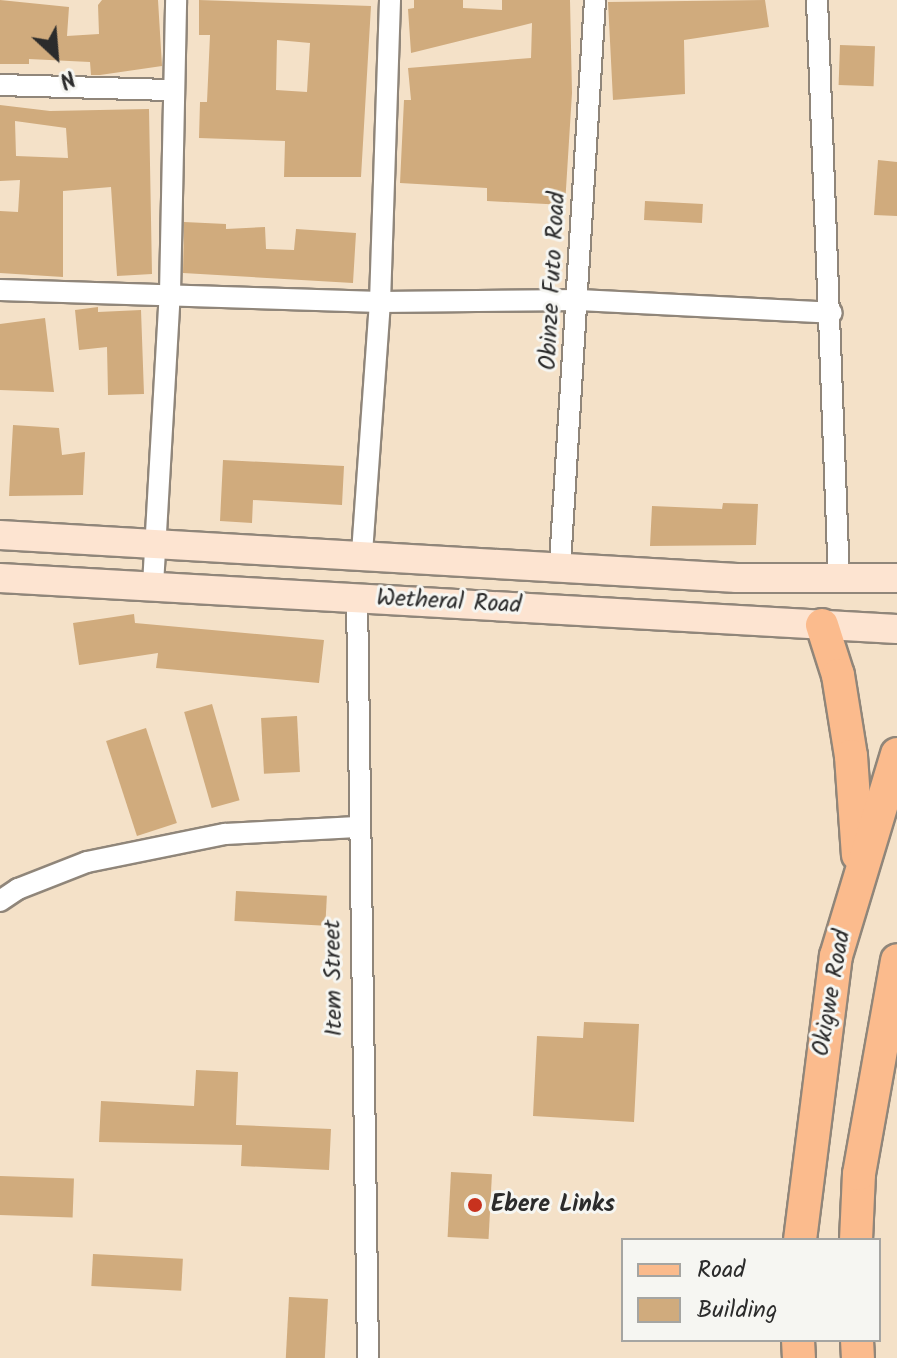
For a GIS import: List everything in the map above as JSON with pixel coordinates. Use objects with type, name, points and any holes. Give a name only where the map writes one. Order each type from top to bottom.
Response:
[{"type":"main road","name":"Wetheral Road","points":[[0,535],[839,581],[897,578]]},
{"type":"main road","name":"Wetheral Road","points":[[0,578],[897,629]]},
{"type":"main road","points":[[822,625],[838,675],[851,756],[859,870]]},
{"type":"main road","name":"Okigwe Road","points":[[800,1238],[833,971],[859,870],[897,754]]},
{"type":"main road","points":[[856,1238],[859,1174],[897,960]]},
{"type":"street","points":[[153,585],[153,543],[170,293],[176,0]]},
{"type":"street","points":[[362,553],[380,302],[390,0]]},
{"type":"street","name":"Obinze Futo Road","points":[[560,564],[579,300],[595,0]]},
{"type":"street","points":[[817,0],[832,313],[839,581]]},
{"type":"street","points":[[0,85],[173,90]]},
{"type":"street","points":[[0,290],[380,302],[579,300],[832,313]]},
{"type":"street","name":"Item Street","points":[[357,596],[357,827],[368,1358]]},
{"type":"street","points":[[0,901],[18,889],[87,862],[225,834],[357,827]]},
{"type":"building","points":[[0,0],[69,7],[67,36],[99,34],[98,5],[102,0],[158,0],[162,66],[91,75],[90,62],[29,59],[29,64],[0,64]]},
{"type":"building","points":[[199,0],[371,6],[361,177],[284,177],[285,141],[199,138],[200,102],[207,102],[210,35],[199,35]],"holes":[[[277,40],[310,43],[307,92],[276,90]]]},
{"type":"building","points":[[414,0],[463,0],[463,8],[502,10],[502,0],[570,0],[572,93],[565,205],[487,201],[487,188],[400,183],[404,100],[411,100],[408,68],[531,58],[532,23],[411,53],[408,9],[414,8]]},
{"type":"building","points":[[765,0],[769,27],[684,40],[685,94],[613,100],[608,2]]},
{"type":"building","points":[[840,45],[875,46],[874,86],[839,85]]},
{"type":"building","points":[[0,105],[50,111],[149,109],[152,274],[117,276],[111,187],[63,191],[63,277],[0,273],[0,211],[18,212],[20,180],[0,181]],"holes":[[[15,121],[66,128],[68,158],[16,156]]]},
{"type":"building","points":[[878,160],[897,162],[897,216],[874,215]]},
{"type":"building","points":[[645,201],[703,204],[702,223],[644,220]]},
{"type":"building","points":[[184,222],[226,224],[226,229],[265,227],[266,249],[294,250],[296,229],[356,233],[353,283],[183,273]]},
{"type":"building","points":[[98,307],[98,312],[141,310],[144,394],[108,395],[107,347],[79,350],[75,310]]},
{"type":"building","points":[[45,318],[54,392],[0,390],[0,324]]},
{"type":"building","points":[[13,425],[59,428],[62,455],[85,452],[83,495],[9,496]]},
{"type":"building","points":[[223,460],[344,466],[342,505],[253,500],[252,523],[220,521]]},
{"type":"building","points":[[723,503],[758,504],[756,545],[650,546],[652,506],[722,509]]},
{"type":"building","points":[[134,614],[135,623],[324,640],[319,683],[156,668],[158,653],[79,665],[73,623]]},
{"type":"building","points":[[212,704],[240,800],[212,808],[184,712]]},
{"type":"building","points":[[297,716],[300,772],[264,774],[261,718]]},
{"type":"building","points":[[146,728],[177,823],[137,836],[106,741]]},
{"type":"building","points":[[236,891],[327,896],[325,926],[234,921]]},
{"type":"building","points":[[584,1022],[639,1024],[634,1122],[533,1116],[537,1036],[583,1038]]},
{"type":"building","points":[[196,1070],[238,1072],[236,1125],[331,1129],[329,1170],[241,1166],[242,1145],[99,1142],[101,1101],[194,1106]]},
{"type":"building","points":[[451,1172],[492,1174],[489,1239],[448,1237]]},
{"type":"building","points":[[0,1176],[74,1179],[73,1218],[0,1215]]},
{"type":"building","points":[[93,1254],[183,1259],[181,1291],[91,1286]]},
{"type":"building","points":[[289,1297],[328,1299],[325,1358],[286,1358]]},
{"type":"place","name":"Ebere Links","points":[[475,1205]]}]
